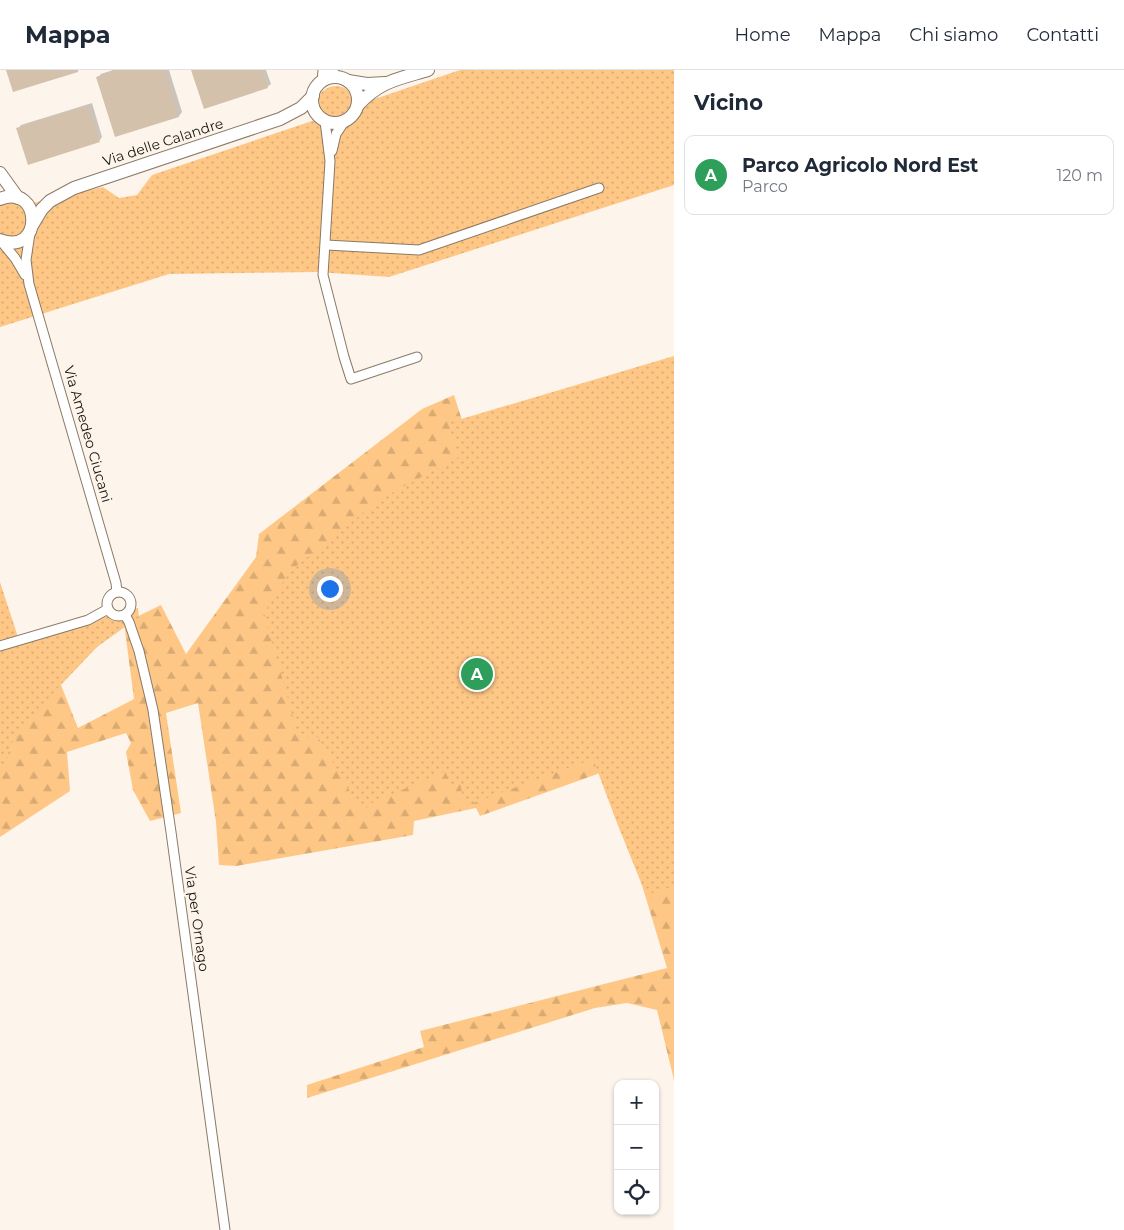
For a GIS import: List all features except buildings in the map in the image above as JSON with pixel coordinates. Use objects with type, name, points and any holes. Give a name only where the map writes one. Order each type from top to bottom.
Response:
[{"type":"main road","name":"Via delle Calandre","points":[[31,227],[50,200],[86,183],[280,119],[301,108],[313,96],[323,76],[331,78],[339,76],[373,84],[387,82],[428,70]]},
{"type":"main road","points":[[339,76],[356,91],[358,105]]},
{"type":"main road","name":"Via delle Calandre","points":[[280,119],[305,116],[334,123],[344,122],[352,116],[358,105],[370,93],[387,82]]},
{"type":"main road","points":[[313,96],[313,106],[324,120]]},
{"type":"main road","name":"Via Amedeo Ciucani","points":[[0,173],[19,199],[26,203],[33,217],[31,227],[23,238],[9,242],[0,240]]},
{"type":"main road","name":"Via delle Calandre","points":[[19,199],[38,200],[57,196]]},
{"type":"main road","points":[[0,199],[9,197],[19,199]]},
{"type":"street","points":[[324,120],[330,161]]},
{"type":"street","points":[[344,122],[336,134],[330,161],[323,275],[351,378],[417,357]]},
{"type":"street","points":[[326,245],[419,250],[599,188]]},
{"type":"street","name":"Via Amedeo Ciucani","points":[[31,227],[26,254],[29,284],[116,583],[117,592]]},
{"type":"street","name":"Via Amedeo Ciucani","points":[[0,240],[17,260],[29,284]]},
{"type":"street","points":[[117,592],[126,594],[131,600],[131,608],[125,615],[115,616],[108,610],[108,599],[117,592]]},
{"type":"street","points":[[0,646],[88,620],[108,610]]},
{"type":"street","name":"Via per Ornago","points":[[125,615],[139,651],[153,710],[225,1230]]},
{"type":"green space","points":[[460,70],[674,70],[674,185],[389,277],[318,272],[169,274],[0,327],[0,206],[10,203],[20,206],[103,187],[119,198],[137,195],[152,175],[327,116],[320,106],[319,98],[323,91],[330,87],[338,86],[346,89],[350,96],[351,107]]},
{"type":"green space","points":[[674,356],[674,886],[646,895],[593,759],[465,806],[460,783],[451,785],[445,771],[372,803],[366,808],[360,809],[318,737],[298,735],[264,613],[290,571],[380,499],[459,457],[448,423]]},
{"type":"green space","points":[[454,395],[535,651],[674,793],[674,1080],[657,1010],[627,1003],[595,1008],[307,1098],[307,1085],[424,1047],[420,1031],[667,968],[635,862],[603,772],[480,816],[476,808],[414,821],[413,835],[236,866],[219,865],[216,822],[198,703],[166,713],[181,813],[150,821],[133,790],[126,752],[131,743],[126,733],[67,752],[70,791],[0,837],[0,737],[57,675],[78,728],[134,699],[124,623],[161,605],[186,654],[256,557],[259,534],[422,409]]},
{"type":"green space","points":[[0,582],[19,640],[138,608],[139,618],[97,647],[38,709],[31,721],[12,743],[0,776]]},
{"type":"place","name":"Parco Agricolo Nord Est","points":[[477,674]]}]
